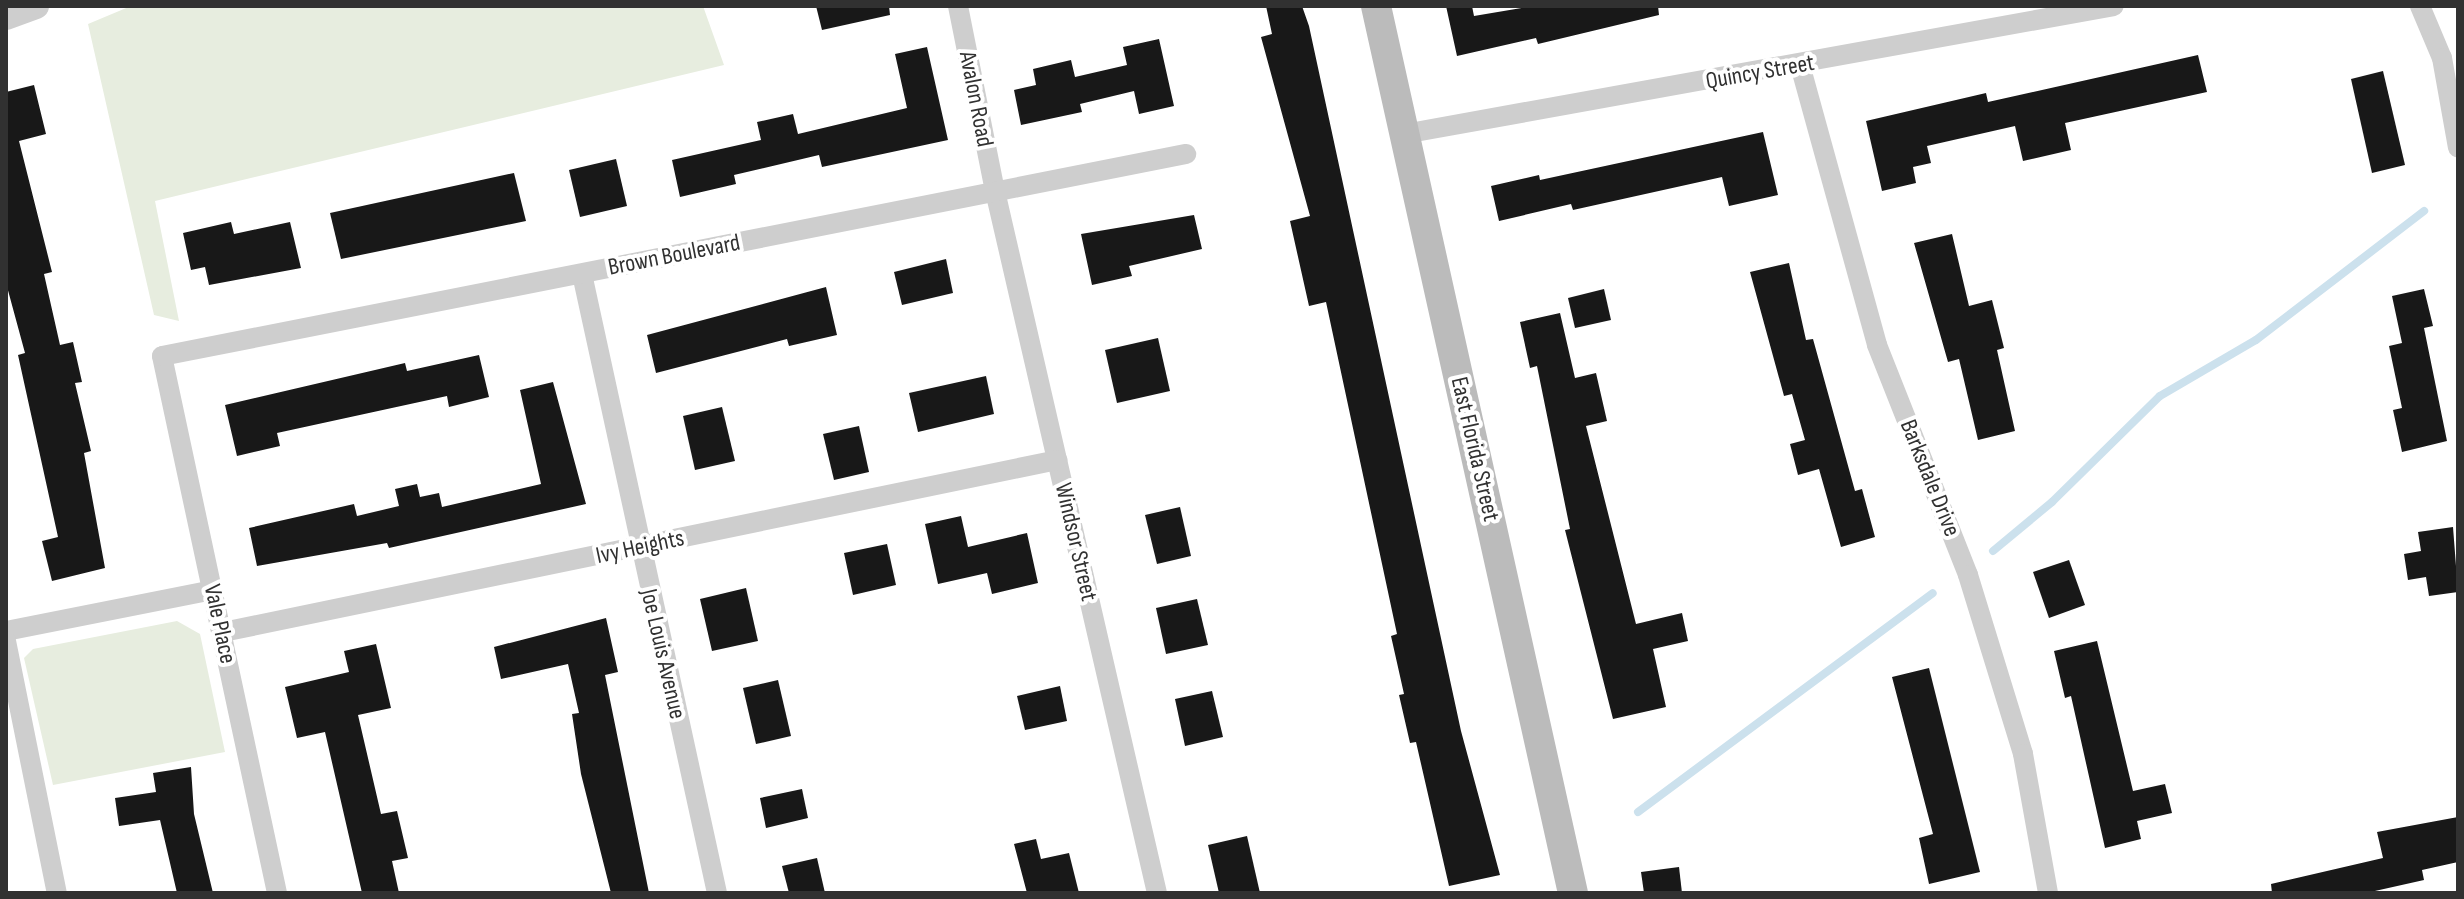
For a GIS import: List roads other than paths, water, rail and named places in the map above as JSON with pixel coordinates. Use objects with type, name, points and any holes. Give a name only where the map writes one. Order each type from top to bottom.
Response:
[{"type":"main road","name":"East Florida Street","points":[[1376,6],[1573,893]]},
{"type":"street","points":[[6,17],[36,6]]},
{"type":"street","name":"Avalon Road","points":[[958,6],[995,191]]},
{"type":"street","name":"Quincy Street","points":[[1404,134],[2114,6]]},
{"type":"street","points":[[2420,6],[2442,58],[2458,148]]},
{"type":"street","name":"Barksdale Drive","points":[[1800,65],[1877,345],[1968,575],[2023,754],[2048,893]]},
{"type":"street","name":"Brown Boulevard","points":[[162,356],[1186,154]]},
{"type":"street","name":"Windsor Street","points":[[995,191],[1157,893]]},
{"type":"street","name":"Joe Louis Avenue","points":[[582,274],[717,893]]},
{"type":"street","name":"Vale Place","points":[[162,356],[277,893]]},
{"type":"street","name":"Ivy Heights","points":[[223,632],[1057,460]]},
{"type":"street","points":[[6,631],[213,590]]},
{"type":"street","points":[[6,641],[57,893]]},
{"type":"waterway","points":[[1993,551],[2052,502],[2160,396],[2256,340],[2424,211]]},
{"type":"waterway","points":[[1638,812],[1933,593]]}]
